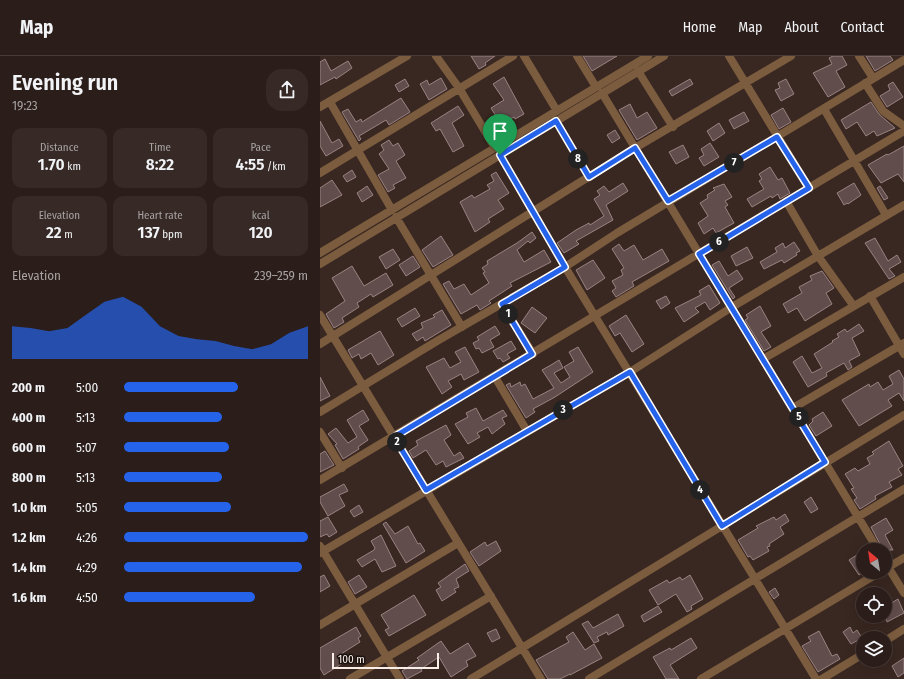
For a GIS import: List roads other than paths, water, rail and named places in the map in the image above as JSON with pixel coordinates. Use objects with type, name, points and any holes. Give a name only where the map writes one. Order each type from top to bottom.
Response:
[{"type":"street","points":[[320,106],[330,102],[407,56]]},
{"type":"street","points":[[436,56],[459,88],[495,148]]},
{"type":"street","points":[[320,173],[514,56]]},
{"type":"street","points":[[524,56],[557,111]]},
{"type":"street","points":[[577,56],[668,201],[874,543]]},
{"type":"street","points":[[320,264],[556,121],[648,56]]},
{"type":"street","points":[[320,253],[557,111],[638,71],[664,56]]},
{"type":"street","points":[[730,56],[777,137],[809,188]]},
{"type":"street","points":[[320,344],[635,148],[673,127],[791,56]]},
{"type":"street","points":[[859,56],[873,78]]},
{"type":"street","points":[[320,412],[565,267],[668,201],[904,60]]},
{"type":"street","points":[[638,71],[673,127]]},
{"type":"street","points":[[865,83],[883,111],[904,126]]},
{"type":"street","points":[[330,102],[392,210]]},
{"type":"street","points":[[824,109],[856,160],[886,215]]},
{"type":"street","points":[[556,121],[589,177]]},
{"type":"street","points":[[320,480],[495,377],[904,131]]},
{"type":"street","points":[[500,155],[565,267],[816,679]]},
{"type":"street","points":[[786,201],[818,256],[853,305]]},
{"type":"street","points":[[400,679],[321,550],[630,372],[732,307],[904,205]]},
{"type":"street","points":[[396,218],[462,327]]},
{"type":"street","points":[[763,359],[853,305],[904,277]]},
{"type":"street","points":[[870,296],[902,345],[904,354]]},
{"type":"street","points":[[502,304],[532,354]]},
{"type":"street","points":[[320,314],[541,679]]},
{"type":"street","points":[[793,408],[902,345]]},
{"type":"street","points":[[495,377],[527,431]]},
{"type":"street","points":[[471,679],[904,415]]},
{"type":"street","points":[[320,432],[342,468]]},
{"type":"street","points":[[589,679],[904,489]]},
{"type":"street","points":[[320,625],[458,543]]},
{"type":"street","points":[[892,563],[904,558]]},
{"type":"street","points":[[892,575],[904,593]]},
{"type":"street","points":[[701,679],[868,579]]},
{"type":"street","points":[[350,679],[491,596]]},
{"type":"street","points":[[892,637],[904,629]]},
{"type":"street","points":[[822,679],[856,658]]}]
